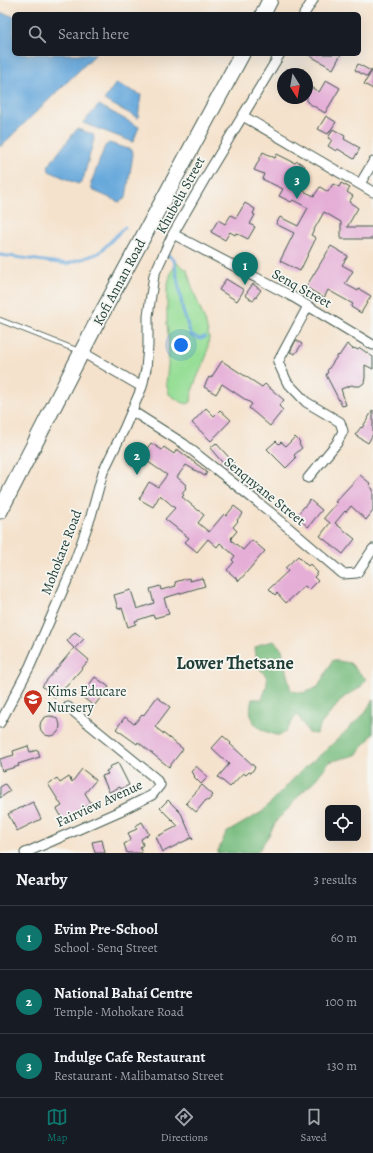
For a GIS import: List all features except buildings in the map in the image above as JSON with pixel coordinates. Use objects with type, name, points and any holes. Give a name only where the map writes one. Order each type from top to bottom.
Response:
[{"type":"main road","points":[[264,12],[270,0]]},
{"type":"main road","name":"Kofi Annan Road","points":[[0,511],[95,326],[241,56]]},
{"type":"street","points":[[305,12],[313,0]]},
{"type":"street","name":"Khubelu Street","points":[[142,387],[146,369],[148,316],[154,275],[173,234],[279,56]]},
{"type":"street","points":[[243,116],[373,192]]},
{"type":"street","points":[[360,184],[373,162]]},
{"type":"street","name":"Senq Street","points":[[173,234],[293,297],[373,346]]},
{"type":"street","points":[[308,306],[278,362],[287,382],[306,402],[340,422],[343,431],[337,443],[308,478]]},
{"type":"street","points":[[82,352],[142,387]]},
{"type":"street","name":"Mohokare Road","points":[[0,723],[30,666],[72,569],[91,516],[103,472],[142,387]]},
{"type":"street","name":"Senqnyane Street","points":[[132,411],[184,444],[270,512],[343,574],[356,573],[373,549]]},
{"type":"street","name":"Fairview Avenue","points":[[25,853],[152,796],[160,785],[155,778],[68,707]]},
{"type":"lane","points":[[0,320],[82,352]]},
{"type":"green space","points":[[177,263],[187,270],[206,324],[209,338],[207,355],[192,391],[191,402],[187,404],[179,401],[169,394],[166,383],[169,345],[167,324],[167,287],[171,272]]},
{"type":"green space","points":[[274,641],[282,649],[291,691],[303,693],[318,687],[333,660],[350,663],[366,679],[360,688],[344,697],[321,724],[316,734],[309,733],[297,714],[287,730],[280,736],[260,728],[253,720],[251,714],[252,699],[262,699],[267,686],[267,678],[258,668],[255,648],[261,644]]},
{"type":"green space","points":[[373,700],[373,734],[356,755],[329,762],[313,783],[302,792],[277,820],[269,835],[256,853],[217,853],[226,833],[262,812],[302,770],[326,750],[364,714]]},
{"type":"water","points":[[0,13],[12,16],[12,56],[94,56],[0,147]]},
{"type":"water","points":[[116,83],[141,95],[138,118],[104,100]]},
{"type":"water","points":[[99,105],[139,127],[133,142],[83,123]]},
{"type":"water","points":[[77,129],[93,134],[94,139],[83,180],[78,184],[49,171],[48,166]]},
{"type":"water","points":[[109,143],[132,150],[133,154],[126,198],[119,202],[92,190],[91,183],[105,146]]},
{"type":"waterway","points":[[0,255],[67,264],[99,253],[125,227]]},
{"type":"waterway","points":[[167,254],[174,260],[183,311],[191,335],[200,339],[205,337]]},
{"type":"place","name":"Indulge Cafe Restaurant","points":[[297,199]]},
{"type":"place","name":"Evim Pre-School","points":[[245,285]]},
{"type":"place","name":"National Bahaí Centre","points":[[137,475]]},
{"type":"place","name":"Kims Educare Nursery","points":[[33,716]]},
{"type":"district","name":"Lower Thetsane","points":[[235,663]]}]
